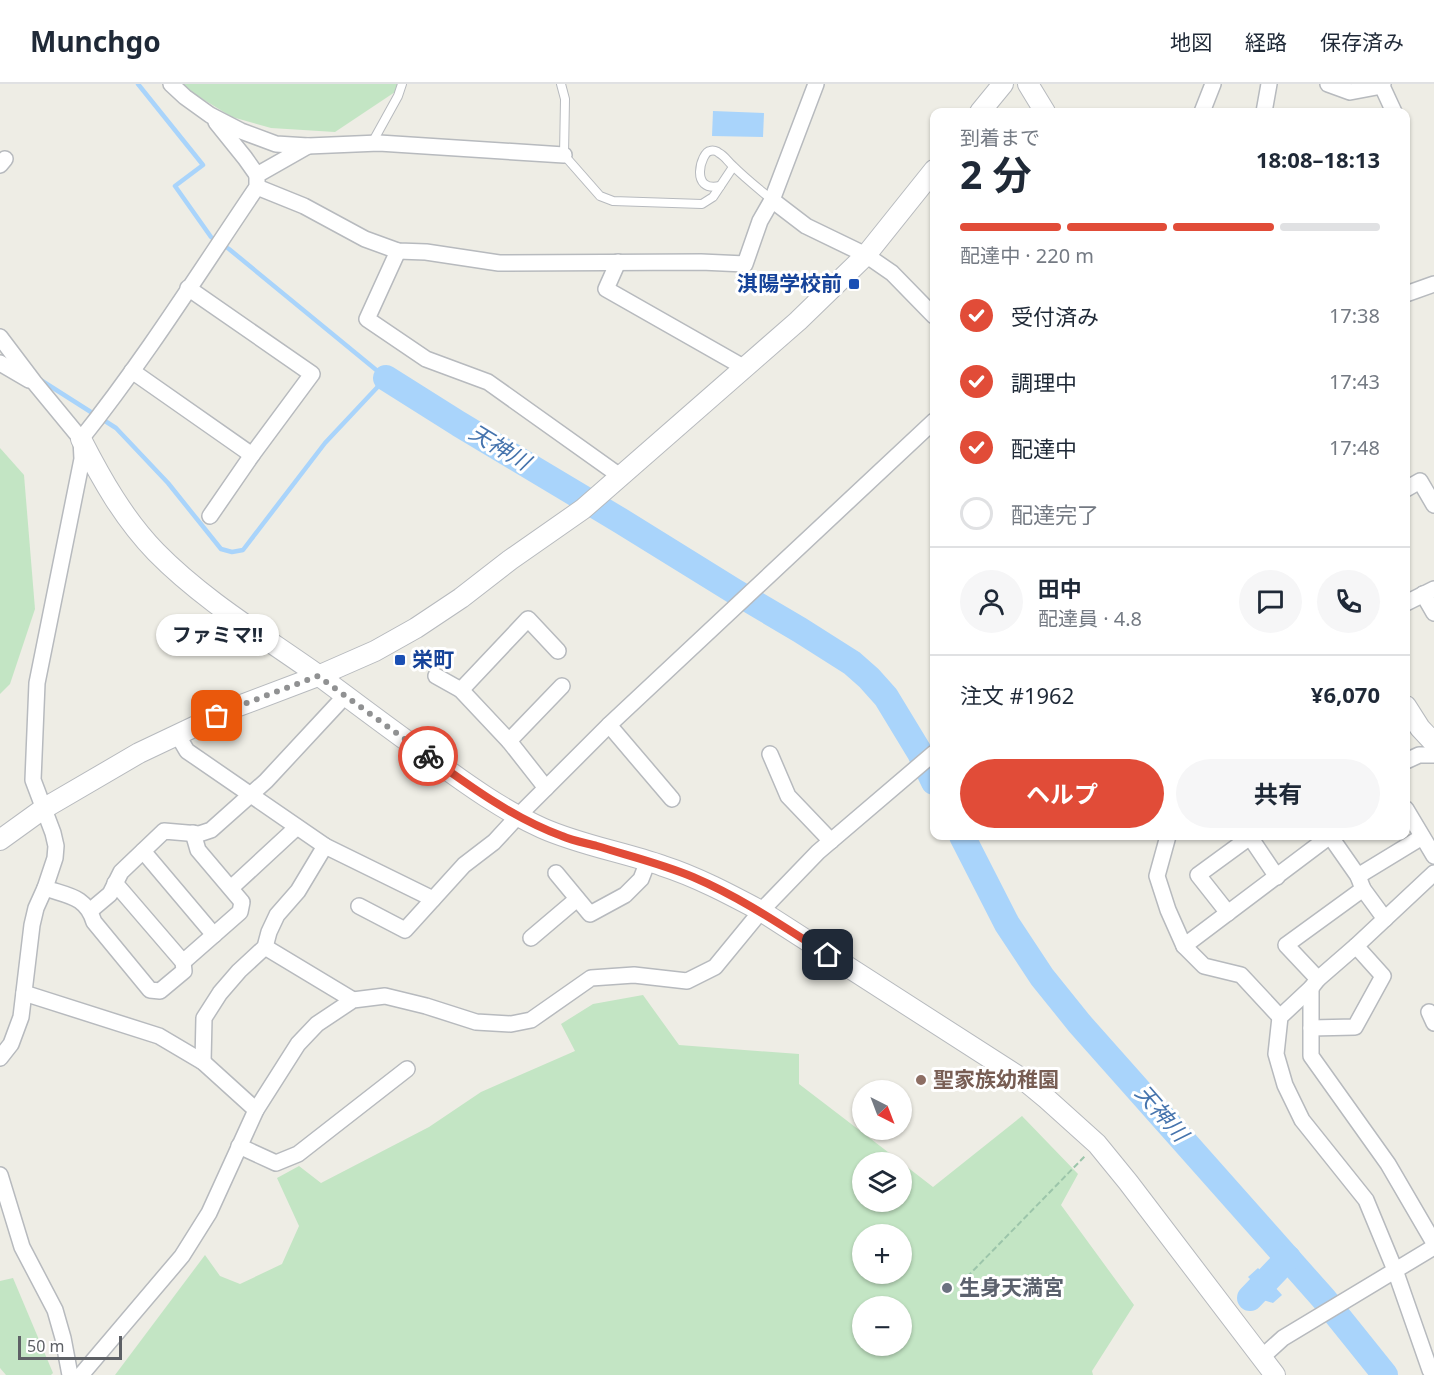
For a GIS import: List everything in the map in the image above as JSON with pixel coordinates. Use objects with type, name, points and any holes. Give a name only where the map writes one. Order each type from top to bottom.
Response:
[{"type":"street","points":[[171,84],[210,115],[241,131],[276,144],[309,146],[372,143],[564,155]]},
{"type":"street","points":[[210,115],[245,158],[257,181],[365,239],[398,251],[426,252],[499,263],[701,262],[745,264],[760,220],[772,200],[816,84]]},
{"type":"street","points":[[983,108],[1003,84]]},
{"type":"street","points":[[1028,84],[1043,108]]},
{"type":"street","points":[[1204,108],[1213,84]]},
{"type":"street","points":[[1265,108],[1269,84]]},
{"type":"street","points":[[1328,84],[1350,92],[1383,85],[1392,108]]},
{"type":"street","points":[[0,1058],[11,1044],[21,1017],[32,925],[55,858],[56,846],[53,833],[33,780],[38,683],[82,459],[81,439],[106,408],[225,235],[257,181],[309,146]]},
{"type":"street","points":[[0,840],[43,809],[139,753],[236,707],[318,676],[375,651],[462,598],[510,560],[590,503],[798,321],[866,255],[930,175]]},
{"type":"street","points":[[772,200],[806,226],[866,255],[892,273],[930,312]]},
{"type":"street","points":[[398,251],[367,319],[426,359],[488,382],[620,476]]},
{"type":"street","points":[[618,262],[606,289],[745,368]]},
{"type":"street","points":[[1410,293],[1434,284]]},
{"type":"street","points":[[188,288],[312,374],[210,516]]},
{"type":"street","points":[[0,337],[81,439],[102,481],[122,510],[156,551],[205,594],[345,696],[478,792],[518,816],[563,837],[663,866],[726,892],[761,911],[1024,1080],[1097,1144],[1275,1375]]},
{"type":"street","points":[[0,363],[34,382]]},
{"type":"street","points":[[132,371],[252,455]]},
{"type":"street","points":[[359,906],[405,930],[464,865],[494,842],[609,725],[930,425]]},
{"type":"street","points":[[1410,487],[1434,473]]},
{"type":"street","points":[[1420,481],[1434,505]]},
{"type":"street","points":[[1410,601],[1429,592],[1434,613]]},
{"type":"street","points":[[461,690],[528,619],[558,651]]},
{"type":"street","points":[[436,676],[461,690],[508,741],[546,788]]},
{"type":"street","points":[[508,741],[562,686]]},
{"type":"street","points":[[91,910],[110,894],[121,872],[164,831],[199,834],[211,830],[266,782],[345,696]]},
{"type":"street","points":[[1410,712],[1434,743]]},
{"type":"street","points":[[609,725],[672,799]]},
{"type":"street","points":[[177,735],[187,751],[325,846],[433,899]]},
{"type":"street","points":[[770,754],[788,796],[831,841]]},
{"type":"street","points":[[1410,758],[1419,755],[1434,755]]},
{"type":"street","points":[[81,1375],[182,1256],[209,1213],[256,1110],[298,1044],[317,1024],[353,1000],[386,996],[476,1022],[511,1024],[531,1020],[591,978],[634,975],[687,981],[715,967],[761,911],[818,852],[927,759]]},
{"type":"street","points":[[1410,816],[1434,856]]},
{"type":"street","points":[[231,888],[297,827]]},
{"type":"street","points":[[183,962],[240,912],[242,902],[198,850],[193,833]]},
{"type":"street","points":[[1262,1357],[1284,1338],[1434,1245],[1388,1164],[1311,1056],[1315,983],[1286,945],[1360,883],[1422,837]]},
{"type":"street","points":[[1167,840],[1157,876],[1168,910],[1184,946],[1204,966],[1241,975],[1280,1017]]},
{"type":"street","points":[[1228,913],[1198,875],[1246,840]]},
{"type":"street","points":[[1252,840],[1277,877]]},
{"type":"street","points":[[1184,946],[1325,840]]},
{"type":"street","points":[[1333,840],[1385,919]]},
{"type":"street","points":[[203,1062],[204,1018],[220,993],[239,971],[265,947],[277,915],[298,891],[325,846]]},
{"type":"street","points":[[143,851],[214,935]]},
{"type":"street","points":[[556,873],[590,914],[625,895],[641,879],[648,861]]},
{"type":"street","points":[[1434,873],[1280,1017],[1276,1054],[1285,1085],[1302,1120],[1366,1200],[1395,1270],[1430,1370],[1434,1375]]},
{"type":"street","points":[[45,888],[80,899],[91,910],[94,922],[150,990],[160,991],[184,971],[183,962],[115,883]]},
{"type":"street","points":[[531,938],[578,899]]},
{"type":"street","points":[[1311,1029],[1355,1027],[1383,976],[1356,946]]},
{"type":"street","points":[[265,947],[353,1000]]},
{"type":"street","points":[[24,993],[159,1036],[203,1062],[256,1110]]},
{"type":"street","points":[[239,1146],[276,1163],[298,1154],[407,1069]]},
{"type":"street","points":[[0,1174],[22,1248],[55,1310],[70,1375]]},
{"type":"lane","points":[[372,143],[398,96],[402,84]]},
{"type":"lane","points":[[561,84],[565,99],[564,155],[600,196],[614,201],[702,204],[712,197],[733,167]]},
{"type":"lane","points":[[720,186],[708,187],[700,180],[702,158],[710,151],[721,153],[733,167],[772,200]]},
{"type":"path","points":[[968,1277],[1097,1144]]},
{"type":"green space","points":[[178,84],[407,84],[335,132],[271,128],[232,117]]},
{"type":"green space","points":[[0,448],[24,475],[35,609],[10,684],[0,694]]},
{"type":"green space","points":[[643,995],[679,1045],[799,1054],[799,1084],[852,1125],[852,1140],[872,1140],[888,1152],[852,1152],[852,1212],[912,1212],[912,1171],[933,1187],[1022,1116],[1078,1174],[1061,1205],[1134,1305],[1092,1371],[1093,1375],[115,1375],[205,1255],[220,1276],[240,1284],[282,1264],[299,1226],[277,1178],[299,1166],[321,1183],[429,1127],[481,1092],[575,1051],[561,1024],[593,1004]]},
{"type":"green space","points":[[13,1278],[53,1373],[51,1375],[6,1375],[0,1368],[0,1281]]},
{"type":"water","points":[[713,111],[764,113],[763,137],[712,136]]},
{"type":"water","points":[[1258,1268],[1282,1295],[1273,1303],[1260,1299],[1255,1303],[1247,1295],[1251,1291],[1252,1281],[1248,1277]]},
{"type":"waterway","points":[[39,379],[116,428],[168,483],[221,549],[232,552],[243,550],[325,443],[386,378],[229,249],[211,237],[175,186],[203,165],[138,84]]},
{"type":"waterway","name":"天神川","points":[[386,378],[852,663],[886,697],[930,774]]},
{"type":"waterway","name":"天神川","points":[[964,840],[1007,924],[1042,977],[1079,1023],[1324,1299],[1385,1375]]},
{"type":"waterway","points":[[1250,1298],[1288,1258]]},
{"type":"way so far","points":[[217,716],[318,676],[428,756]]},
{"type":"place","name":"淇陽学校前","points":[[854,284]]},
{"type":"place","name":"栄町","points":[[400,660]]},
{"type":"place","name":"ファミマ!!","points":[[217,716]]},
{"type":"place","name":"聖家族幼稚園","points":[[921,1080]]},
{"type":"place","name":"生身天満宮","points":[[947,1288]]},
{"type":"route","points":[[428,756],[478,792],[518,816],[563,837],[693,877],[761,911],[828,955]]}]
